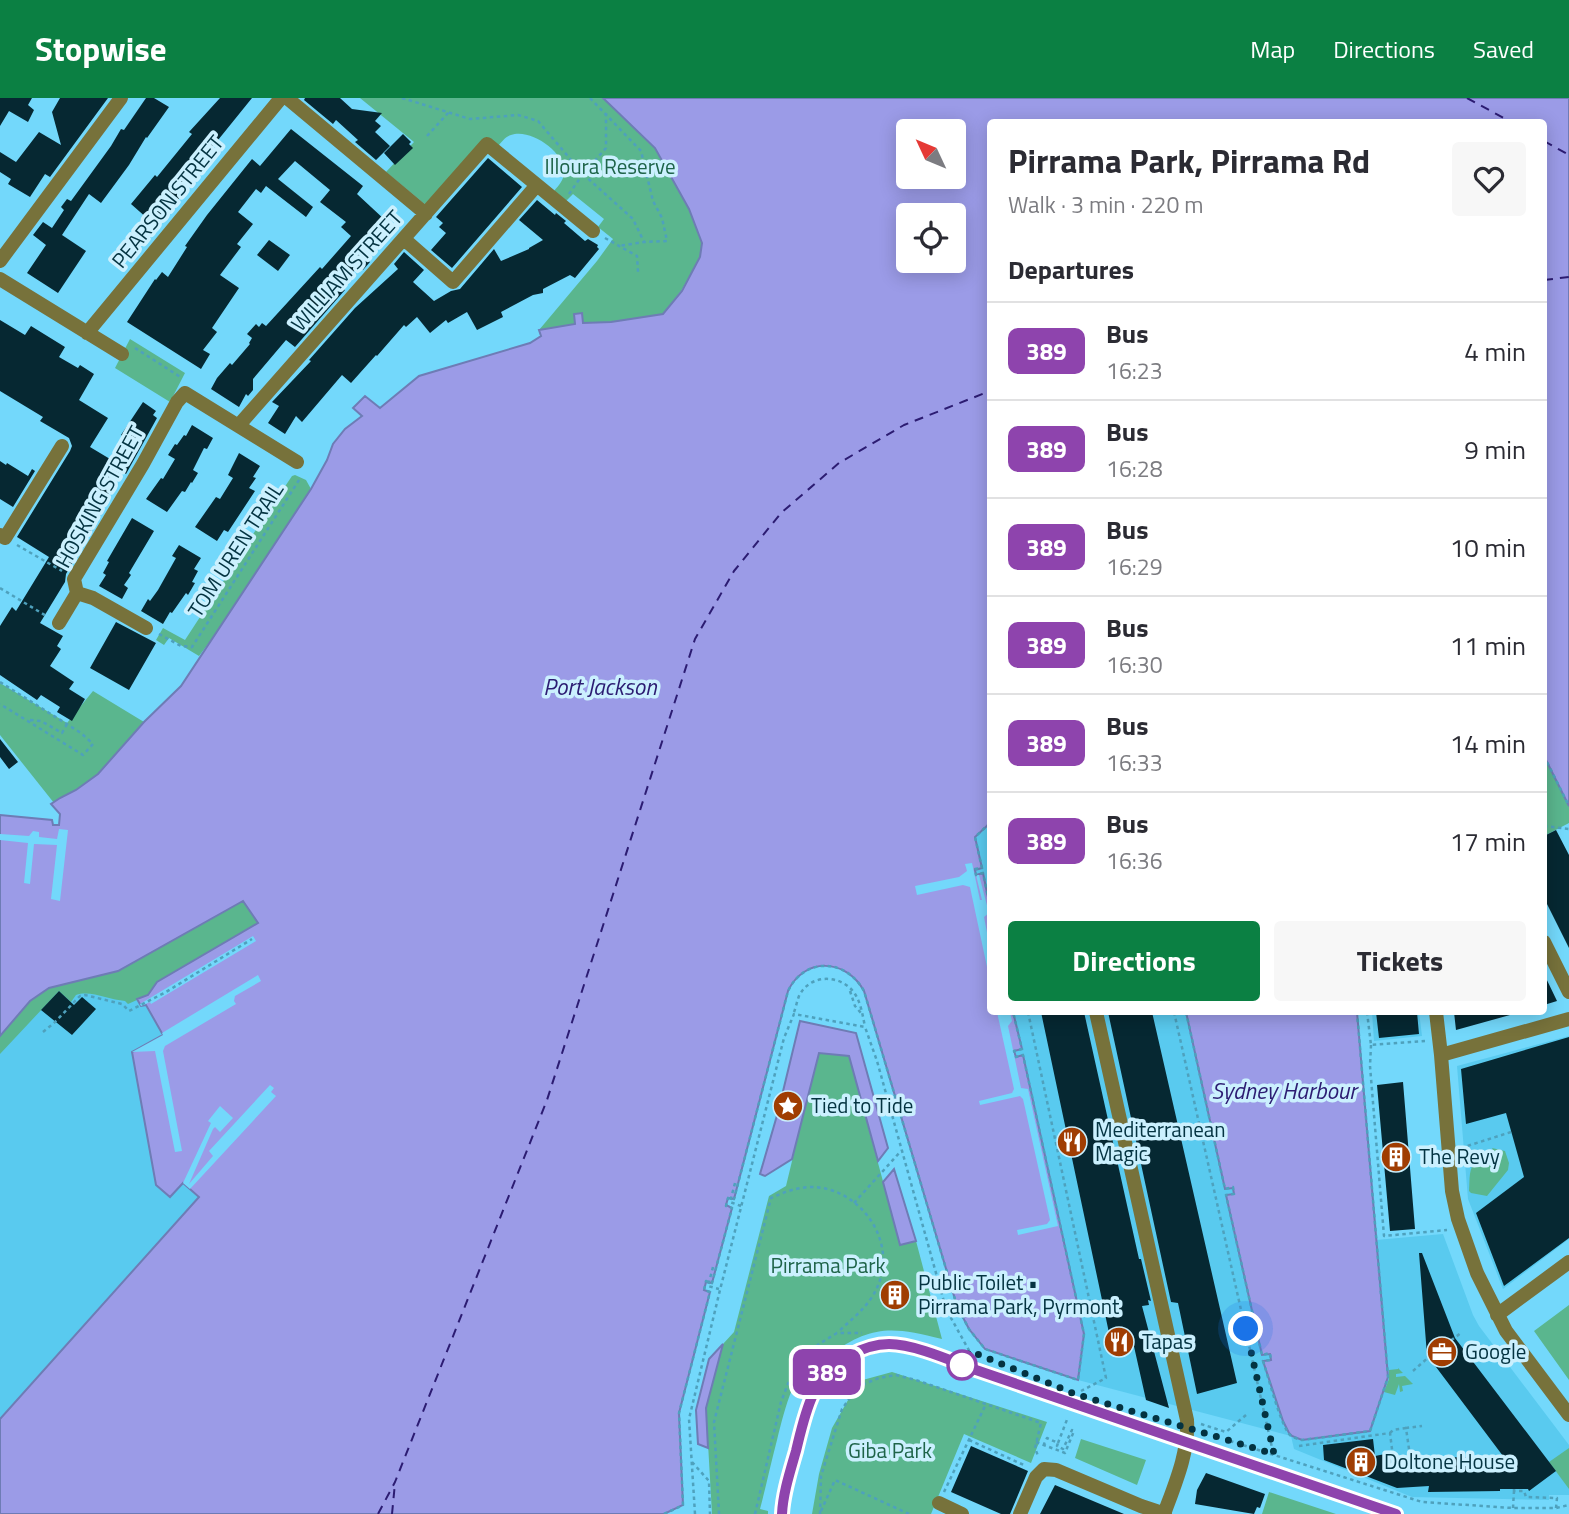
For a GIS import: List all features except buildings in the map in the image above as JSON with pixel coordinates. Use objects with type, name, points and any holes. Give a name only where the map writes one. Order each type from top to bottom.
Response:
[{"type":"street","points":[[0,261],[121,98]]},
{"type":"street","name":"PEARSON STREET","points":[[87,333],[281,98]]},
{"type":"street","points":[[287,98],[426,214]]},
{"type":"street","name":"WILLIAM STREET","points":[[239,425],[487,144],[537,185]]},
{"type":"street","points":[[404,239],[453,282],[537,185],[593,231]]},
{"type":"street","points":[[0,279],[122,354]]},
{"type":"street","points":[[185,393],[297,462]]},
{"type":"street","name":"HOSKING STREET","points":[[59,623],[142,464],[177,401],[185,393]]},
{"type":"street","points":[[2,536],[62,446]]},
{"type":"street","points":[[76,586],[146,628]]},
{"type":"street","points":[[1547,948],[1569,992]]},
{"type":"street","points":[[1020,1514],[1036,1478],[1042,1471],[1056,1469],[1141,1506],[1165,1510],[1187,1442],[1187,1420],[1097,1015]]},
{"type":"street","points":[[1436,1015],[1452,1191],[1458,1219],[1477,1273],[1506,1331],[1569,1415]]},
{"type":"street","points":[[1441,1055],[1569,1019]]},
{"type":"street","points":[[1497,1314],[1569,1262]]},
{"type":"street","points":[[782,1514],[784,1495],[800,1432],[819,1381],[834,1365],[851,1354],[882,1345],[921,1351],[1396,1514]]},
{"type":"street","points":[[939,1503],[962,1514]]},
{"type":"path","points":[[402,98],[470,119],[518,115],[538,121],[583,174],[633,219],[644,242]]},
{"type":"path","points":[[590,98],[641,151],[653,201],[662,218],[667,242],[619,246],[637,256],[638,272]]},
{"type":"path","points":[[428,136],[449,113]]},
{"type":"path","points":[[561,205],[606,148],[606,113]]},
{"type":"path","points":[[122,354],[131,345],[181,377],[185,393]]},
{"type":"path","name":"TOM UREN TRAIL","points":[[146,628],[181,646],[192,647],[305,470],[297,462]]},
{"type":"path","points":[[2,536],[76,586]]},
{"type":"path","points":[[0,588],[59,623]]},
{"type":"path","points":[[0,682],[81,733],[93,744],[83,755],[0,704]]},
{"type":"path","points":[[26,720],[41,721],[62,733],[68,725]]},
{"type":"path","points":[[1547,762],[1569,806]]},
{"type":"path","points":[[987,826],[975,837],[982,868],[975,870],[976,876],[983,873],[987,892]]},
{"type":"path","points":[[1547,826],[1569,829]]},
{"type":"path","points":[[43,1032],[80,996],[122,1004],[129,1011],[166,992],[252,939]]},
{"type":"path","points":[[664,1514],[683,1505],[679,1413],[710,1292],[704,1290],[706,1281],[712,1283],[732,1208],[726,1206],[728,1198],[734,1199],[788,991],[802,973],[817,966],[842,969],[859,983],[864,991],[957,1306],[970,1329],[985,1349],[1078,1381],[1084,1334],[1023,1055],[1016,1057],[1014,1051],[1022,1049],[1014,1015]]},
{"type":"path","points":[[695,1514],[690,1419],[784,1038],[800,996],[813,981],[827,978],[839,980],[856,995],[877,1060],[946,1309],[970,1351],[982,1356]]},
{"type":"path","points":[[794,1014],[865,1027]]},
{"type":"path","points":[[1029,1015],[1106,1378],[1075,1394],[1086,1397]]},
{"type":"path","points":[[1175,1015],[1279,1473]]},
{"type":"path","points":[[1187,1015],[1225,1189],[1233,1187],[1234,1194],[1226,1195],[1262,1355],[1269,1353],[1271,1360],[1263,1361],[1283,1421],[1292,1436],[1302,1440],[1370,1431],[1388,1377],[1357,1015]]},
{"type":"path","points":[[1367,1015],[1384,1236],[1447,1230]]},
{"type":"path","points":[[1371,1045],[1425,1041]]},
{"type":"path","points":[[1461,1148],[1511,1132]]},
{"type":"path","points":[[854,1203],[902,1150]]},
{"type":"path","points":[[735,1183],[730,1202],[741,1206]]},
{"type":"path","points":[[719,1514],[714,1422],[771,1198],[783,1192],[813,1187],[842,1195],[869,1216],[876,1227],[881,1241],[880,1280],[869,1303],[836,1334]]},
{"type":"path","points":[[713,1267],[708,1286],[720,1290]]},
{"type":"path","points":[[1413,1371],[1461,1332]]},
{"type":"path","points":[[909,1514],[835,1480],[820,1514],[821,1476],[842,1409],[864,1384],[879,1378],[896,1375],[916,1380],[1041,1423],[1035,1448],[1042,1471]]},
{"type":"path","points":[[939,1503],[985,1405]]},
{"type":"path","points":[[1187,1420],[1226,1432],[1246,1415]]},
{"type":"path","points":[[1036,1442],[1065,1453],[1074,1431],[1072,1430],[1063,1449],[1057,1446],[1067,1418]]},
{"type":"path","points":[[1299,1446],[1422,1426]]},
{"type":"path","points":[[1406,1428],[1411,1464]]},
{"type":"path","points":[[1390,1433],[1394,1465],[1423,1462]]},
{"type":"path","points":[[1044,1444],[1046,1438],[1058,1443]]},
{"type":"path","points":[[1226,1439],[1422,1502],[1513,1508],[1556,1508],[1569,1505]]},
{"type":"path","points":[[969,1440],[1042,1471]]},
{"type":"path","points":[[692,1462],[709,1481],[710,1514]]},
{"type":"path","points":[[1513,1508],[1514,1490],[1524,1491],[1526,1497],[1557,1498],[1556,1508]]},
{"type":"shaded area","points":[[987,826],[987,893],[983,874],[976,875],[975,870],[982,867],[975,837]]},
{"type":"shaded area","points":[[118,971],[145,1005],[163,1035],[183,1183],[200,1197],[0,1419],[0,1036],[49,988]]},
{"type":"shaded area","points":[[1014,1015],[1187,1015],[1225,1188],[1233,1187],[1234,1194],[1226,1196],[1262,1355],[1270,1353],[1271,1360],[1263,1362],[1289,1433],[1302,1440],[1370,1431],[1388,1377],[1376,1240],[1443,1234],[1479,1326],[1569,1445],[1569,1495],[1549,1495],[1549,1500],[1412,1497],[1294,1449],[1291,1436],[1078,1380],[1084,1334],[1023,1055],[1016,1057],[1014,1051],[1021,1050]]},
{"type":"shaded area","points":[[1372,1015],[1419,1015],[1422,1036],[1374,1041]]},
{"type":"shaded area","points":[[1569,1036],[1569,1239],[1503,1289],[1468,1199],[1457,1066]]},
{"type":"green space","name":"Illoura Reserve","points":[[360,98],[603,98],[655,148],[689,209],[702,242],[700,257],[681,291],[663,314],[611,322],[583,323],[582,314],[576,324],[539,330],[613,239],[598,227],[604,219],[573,194],[566,201],[554,191],[564,175],[563,164],[558,156],[545,143],[527,135],[511,135],[498,146],[487,137],[426,205],[386,172],[414,142]]},
{"type":"green space","points":[[130,339],[185,373],[170,402],[115,368]]},
{"type":"green space","points":[[295,475],[306,480],[311,489],[224,623],[199,656],[169,638],[164,645],[156,640],[163,628],[185,640],[230,571],[234,558],[237,558]]},
{"type":"green space","points":[[0,683],[67,723],[93,691],[144,722],[98,774],[54,803],[0,735]]},
{"type":"green space","points":[[1547,762],[1569,806],[1569,823],[1547,834]]},
{"type":"green space","points":[[244,900],[259,923],[157,982],[148,995],[128,1004],[94,994],[76,995],[71,1002],[59,991],[0,1054],[0,1036],[30,1001],[49,988],[118,971]]},
{"type":"green space","name":"Pirrama Park","points":[[818,1053],[849,1056],[900,1244],[916,1241],[942,1339],[895,1330],[857,1338],[828,1356],[822,1348],[797,1378],[788,1402],[760,1509],[768,1511],[768,1514],[712,1514],[706,1408],[723,1344],[734,1332],[769,1196],[786,1186]]},
{"type":"green space","points":[[1492,1148],[1505,1151],[1508,1170],[1487,1196],[1471,1193],[1472,1166],[1477,1159],[1488,1166],[1496,1158]]},
{"type":"green space","points":[[1569,1305],[1569,1380],[1534,1331]]},
{"type":"green space","points":[[1398,1368],[1403,1373],[1396,1374],[1396,1377],[1405,1376],[1413,1384],[1402,1386],[1403,1391],[1400,1392],[1399,1384],[1395,1395],[1384,1392],[1389,1370]]},
{"type":"green space","name":"Giba Park","points":[[892,1372],[1047,1422],[1031,1463],[964,1434],[931,1514],[812,1514],[819,1474],[832,1428],[859,1381]]},
{"type":"green space","points":[[1081,1439],[1146,1460],[1137,1485],[1075,1458]]},
{"type":"green space","points":[[1569,1448],[1569,1489],[1549,1462]]},
{"type":"green space","points":[[1269,1492],[1336,1514],[1262,1514]]},
{"type":"water","name":"Port Jackson","points":[[603,98],[1569,98],[1569,806],[1547,762],[1547,119],[987,119],[987,826],[975,837],[982,868],[975,870],[976,875],[983,873],[987,892],[987,1015],[1014,1015],[1022,1049],[1014,1051],[1016,1057],[1023,1055],[1084,1334],[1078,1380],[985,1349],[969,1329],[957,1306],[864,991],[847,972],[825,966],[814,967],[795,980],[788,991],[734,1199],[728,1198],[726,1205],[732,1208],[712,1283],[706,1282],[704,1290],[710,1292],[679,1413],[683,1505],[664,1514],[0,1514],[0,1419],[199,1197],[183,1183],[170,1197],[156,1185],[132,1052],[163,1035],[146,1005],[141,1006],[137,999],[148,995],[157,982],[258,923],[243,901],[118,971],[49,988],[30,1001],[0,1036],[0,815],[52,820],[53,825],[59,825],[60,814],[51,804],[98,774],[144,722],[181,686],[311,489],[333,444],[345,429],[362,416],[353,408],[365,396],[380,408],[419,376],[530,343],[541,336],[539,330],[575,324],[574,314],[582,313],[583,323],[611,322],[663,314],[682,291],[700,257],[702,243],[689,209],[655,148]]},
{"type":"water","name":"Sydney Harbour","points":[[1187,1015],[1357,1015],[1388,1377],[1370,1431],[1302,1440],[1289,1433],[1263,1361],[1271,1360],[1270,1354],[1262,1355],[1226,1195],[1234,1194],[1233,1188],[1225,1189]]},
{"type":"water","points":[[800,1021],[856,1033],[888,1148],[878,1161],[849,1056],[819,1053],[792,1159],[765,1176],[760,1174]]},
{"type":"water","points":[[894,1169],[916,1241],[900,1245],[883,1182]]},
{"type":"water","points":[[723,1344],[706,1408],[708,1448],[698,1444],[696,1410],[709,1359]]},
{"type":"pier","points":[[59,829],[68,830],[60,901],[51,899],[57,845],[34,844],[30,884],[24,883],[28,843],[0,840],[0,834],[29,836],[33,831],[39,832],[39,837],[57,839]]},
{"type":"pier","points":[[972,863],[982,900],[976,875],[979,875],[987,905],[987,915],[984,917],[987,967],[970,887],[963,885],[917,895],[915,886],[959,877],[967,871],[965,864]]},
{"type":"pier","points":[[253,936],[256,941],[151,1004],[150,1002],[141,1006],[140,1004]]},
{"type":"pier","points":[[258,975],[261,981],[235,996],[236,1004],[165,1046],[163,1051],[182,1151],[175,1152],[155,1051],[132,1052]]},
{"type":"pier","points":[[998,1015],[1011,1015],[1012,1021],[1008,1026],[1021,1088],[1028,1089],[1058,1226],[1018,1235],[1017,1230],[1047,1224],[1050,1220],[1023,1099],[1020,1096],[980,1105],[979,1101],[1012,1093],[1014,1089]]},
{"type":"pier","points":[[270,1085],[274,1088],[271,1092],[276,1096],[190,1189],[183,1183],[211,1123],[208,1121],[220,1106],[233,1118],[220,1132],[215,1127],[213,1129],[189,1184],[213,1156],[209,1151]]},
{"type":"ferry route","points":[[1467,98],[1506,119]]},
{"type":"ferry route","points":[[1547,143],[1569,155]]},
{"type":"ferry route","points":[[1547,280],[1569,277]]},
{"type":"ferry route","points":[[378,1514],[395,1482],[547,1100],[695,639],[734,571],[781,513],[839,463],[904,425],[987,392]]},
{"type":"ferry route","points":[[392,1514],[395,1483]]},
{"type":"bus line","name":"389","points":[[782,1514],[784,1495],[800,1432],[819,1381],[834,1365],[851,1354],[873,1346],[892,1344],[912,1348],[1396,1514]]},
{"type":"place","name":"Tied to Tide","points":[[788,1106]]},
{"type":"place","name":"Mediterranean Magic","points":[[1072,1142]]},
{"type":"place","name":"The Revy","points":[[1396,1157]]},
{"type":"place","name":"Public Toilet • Pirrama Park, Pyrmont","points":[[895,1295]]},
{"type":"place","name":"Tapas","points":[[1119,1342]]},
{"type":"place","name":"Google","points":[[1442,1352]]},
{"type":"place","name":"Doltone House","points":[[1361,1462]]},
{"type":"route","points":[[962,1365],[970,1351],[1075,1394],[1274,1454],[1246,1329]]}]
